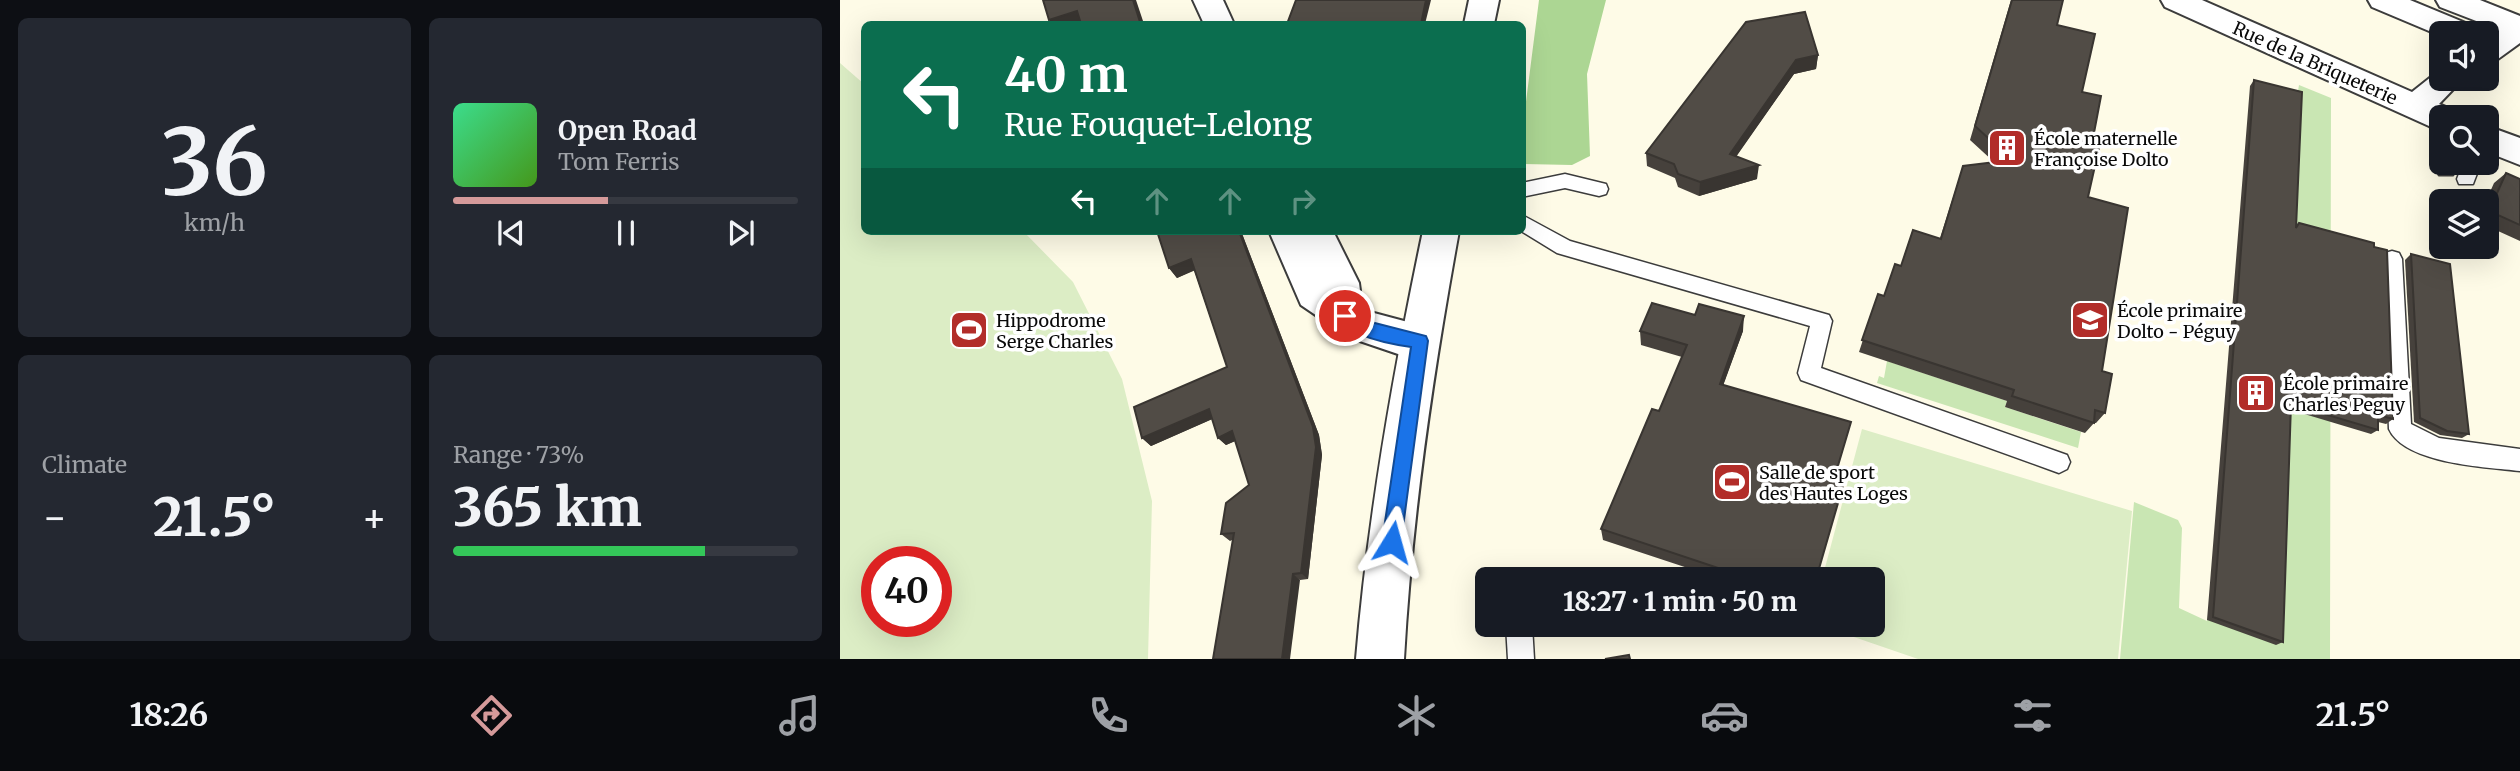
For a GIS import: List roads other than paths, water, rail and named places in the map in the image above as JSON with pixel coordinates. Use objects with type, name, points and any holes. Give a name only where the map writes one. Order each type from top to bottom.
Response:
[{"type":"street","points":[[1185,0],[1194,21]]},
{"type":"street","points":[[1208,0],[1218,21]]},
{"type":"street","points":[[1480,21],[1484,0]]},
{"type":"street","name":"Rue de la Briqueterie","points":[[2176,0],[2428,113],[2440,91]]},
{"type":"street","points":[[2382,0],[2433,21]]},
{"type":"street","points":[[2451,0],[2520,28]]},
{"type":"street","points":[[2499,41],[2520,28]]},
{"type":"street","points":[[2499,143],[2520,152]]},
{"type":"street","points":[[1289,235],[1314,294],[1362,327],[1420,341]]},
{"type":"street","points":[[1317,235],[1339,283],[1345,316]]},
{"type":"street","points":[[1380,659],[1389,560],[1420,341],[1440,235]]},
{"type":"lane","points":[[1526,189],[1565,181],[1599,189]]},
{"type":"lane","points":[[1526,224],[1564,247],[1822,321],[1809,373],[2059,462]]},
{"type":"lane","points":[[2392,259],[2400,429],[2409,439],[2464,454],[2520,460]]},
{"type":"lane","points":[[1520,637],[1521,659]]},
{"type":"place","name":"École maternelle Françoise Dolto","points":[[2007,148]]},
{"type":"place","name":"École primaire Dolto - Péguy","points":[[2090,320]]},
{"type":"place","name":"Hippodrome Serge Charles","points":[[969,330]]},
{"type":"place","name":"École primaire Charles Peguy","points":[[2256,393]]},
{"type":"place","name":"Salle de sport des Hautes Loges","points":[[1732,482]]}]
